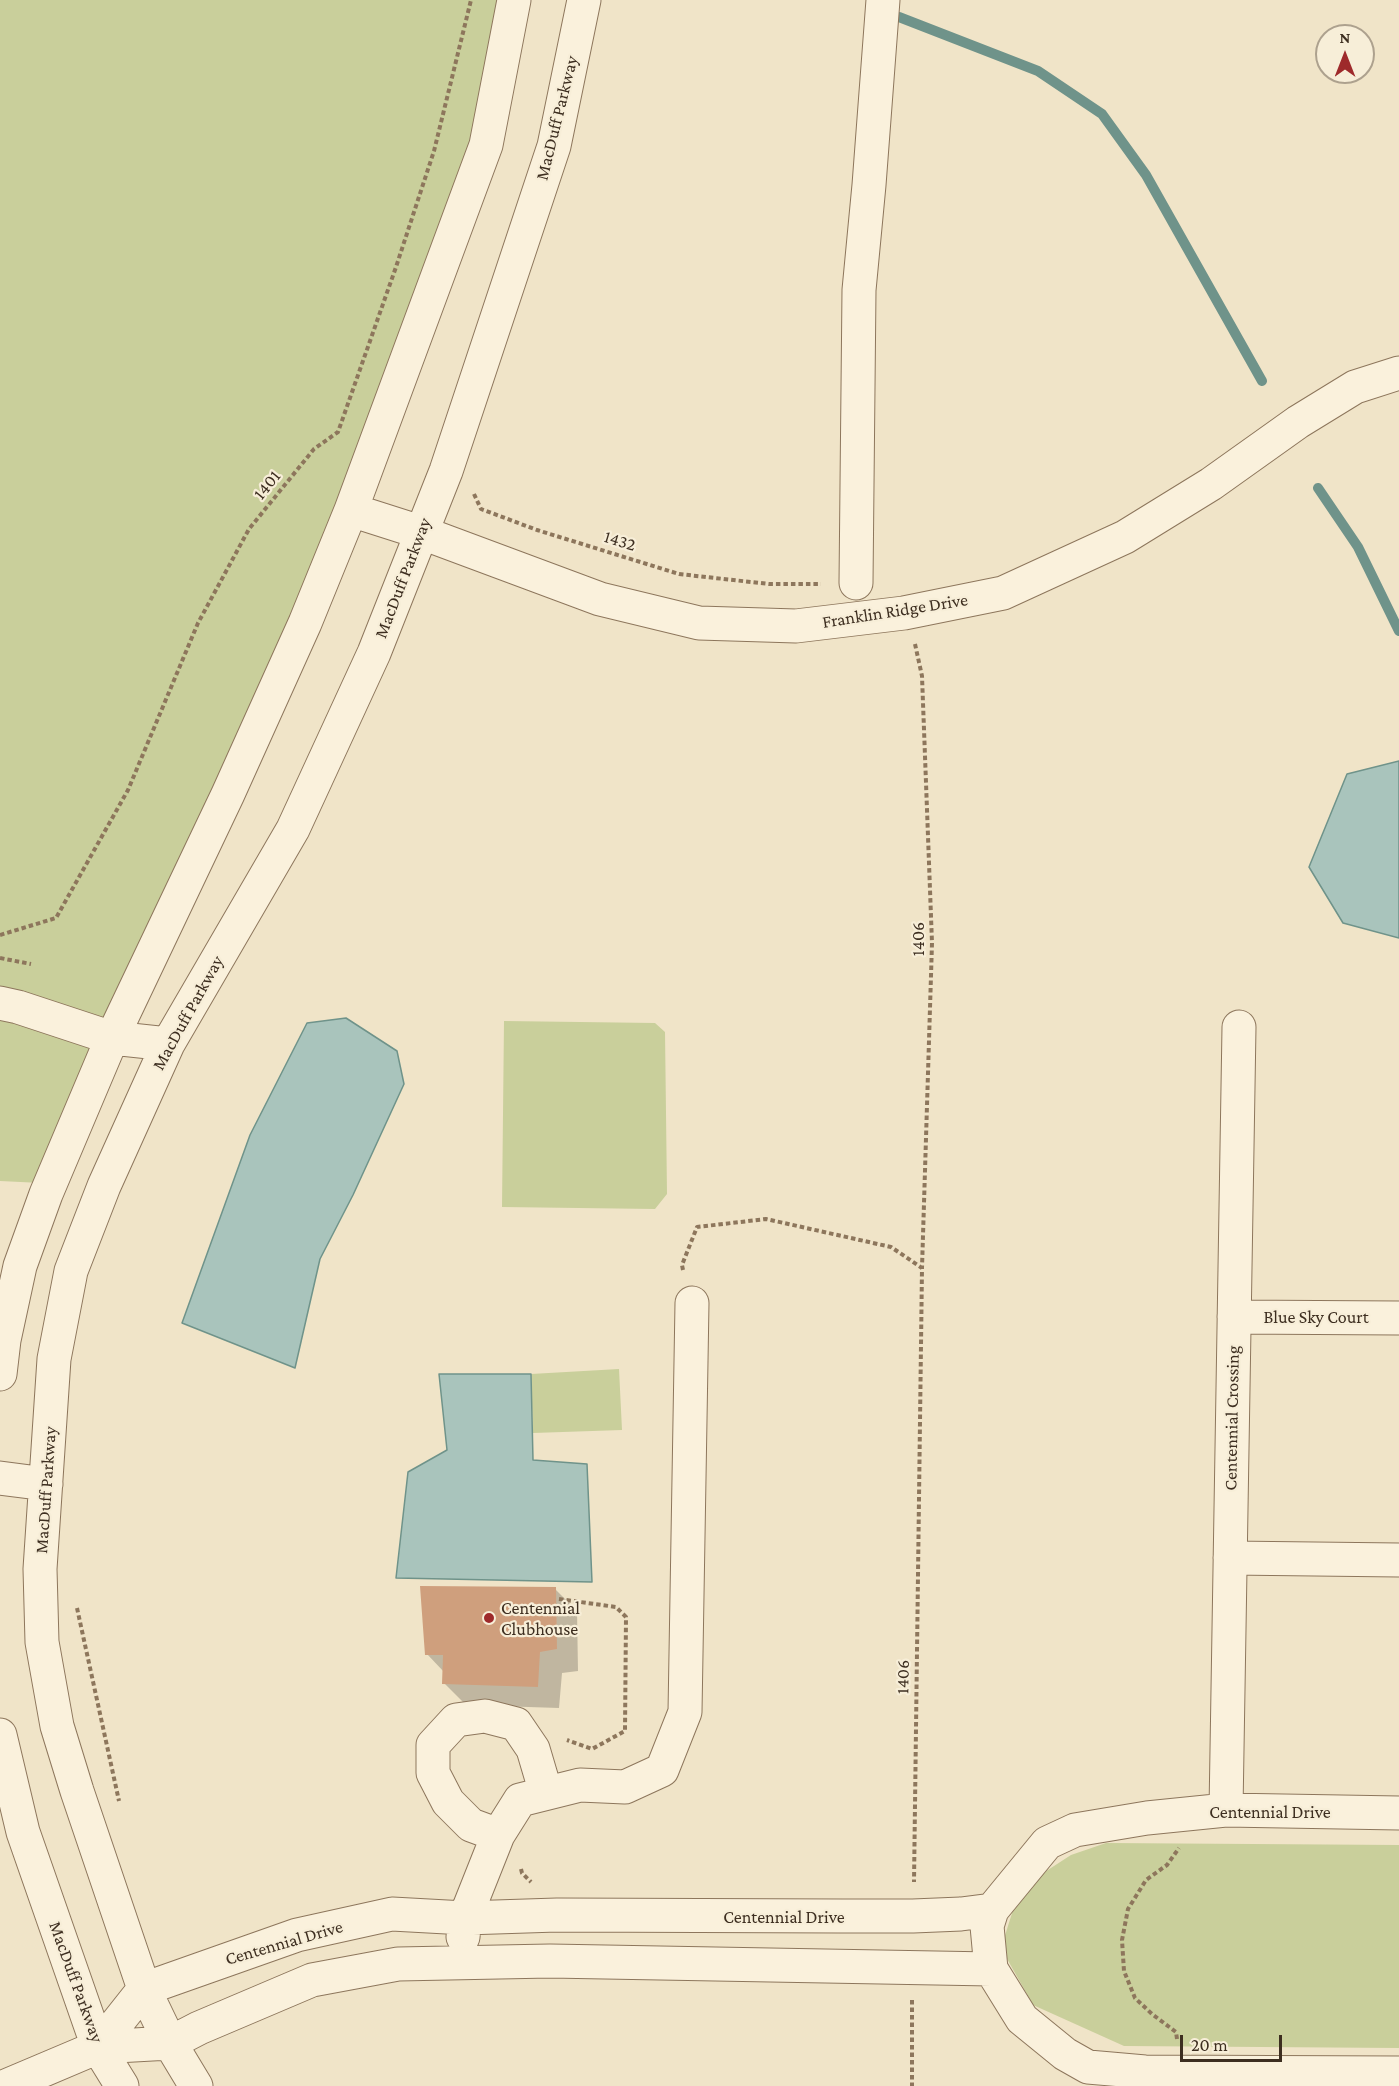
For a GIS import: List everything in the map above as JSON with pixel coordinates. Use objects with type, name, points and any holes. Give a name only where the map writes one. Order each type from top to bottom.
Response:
[{"type":"street","points":[[0,1374],[4,1340],[20,1266],[46,1194],[112,1038],[228,794],[305,622],[375,446],[486,145],[514,0]]},
{"type":"street","name":"MacDuff Parkway","points":[[196,2086],[170,2043],[144,1989],[57,1726],[42,1642],[40,1569],[54,1359],[71,1271],[104,1186],[168,1044],[293,829],[374,653],[446,471],[554,146],[584,0]]},
{"type":"street","points":[[856,583],[859,290],[883,0]]},
{"type":"street","name":"Franklin Ridge Drive","points":[[351,510],[420,532],[600,599],[699,623],[796,627],[908,612],[1003,593],[1125,537],[1211,484],[1298,422],[1355,387],[1399,373]]},
{"type":"street","points":[[0,1003],[112,1038],[168,1044]]},
{"type":"street","name":"Centennial Crossing","points":[[1226,1810],[1239,1027]]},
{"type":"street","points":[[461,1963],[465,1918],[498,1835],[520,1800],[580,1785],[625,1787],[662,1770],[685,1712],[692,1303]]},
{"type":"street","name":"Blue Sky Court","points":[[1234,1317],[1399,1318]]},
{"type":"street","points":[[0,1478],[46,1484]]},
{"type":"street","points":[[1230,1558],[1399,1560]]},
{"type":"street","points":[[498,1835],[471,1825],[448,1802],[433,1773],[433,1745],[456,1720],[485,1716],[516,1724],[533,1749],[546,1793]]},
{"type":"street","name":"MacDuff Parkway","points":[[0,1735],[23,1832],[98,2047],[122,2086]]},
{"type":"street","name":"Centennial Drive","points":[[144,1989],[297,1935],[392,1914],[465,1918],[557,1915],[913,1916],[992,1910],[1047,1843],[1075,1830],[1179,1814],[1226,1810],[1399,1813]]},
{"type":"street","points":[[992,1910],[987,1926],[991,1969],[1022,2019],[1065,2054],[1088,2067],[1259,2079],[1399,2073]]},
{"type":"street","points":[[6,2086],[98,2047],[170,2043],[199,2028],[312,1980],[398,1964],[550,1961],[991,1969]]},
{"type":"street","points":[[98,2047],[144,1989]]},
{"type":"path","points":[[375,446],[338,432],[434,151],[471,0]]},
{"type":"path","name":"1401","points":[[0,935],[56,918],[129,790],[198,623],[249,529],[314,448],[338,432]]},
{"type":"path","name":"1432","points":[[446,471],[467,480],[481,509],[537,530],[679,574],[769,584],[856,583]]},
{"type":"path","name":"1406","points":[[908,612],[922,676],[932,943],[922,1268],[913,1916]]},
{"type":"path","points":[[0,958],[31,964]]},
{"type":"path","points":[[692,1303],[682,1265],[697,1227],[766,1220],[891,1247],[922,1268]]},
{"type":"path","points":[[75,1598],[120,1806]]},
{"type":"path","points":[[1179,1814],[1179,1849],[1167,1865],[1146,1880],[1134,1899],[1128,1909],[1122,1940],[1124,1971],[1135,1998],[1176,2032],[1179,2072]]},
{"type":"path","points":[[912,1968],[912,2086]]},
{"type":"green space","points":[[0,0],[514,0],[486,145],[351,510],[41,1183],[0,1181]]},
{"type":"green space","points":[[504,1021],[655,1023],[665,1032],[667,1194],[655,1209],[502,1207]]},
{"type":"green space","points":[[619,1369],[622,1430],[533,1433],[531,1374]]},
{"type":"green space","points":[[1106,1843],[1399,1845],[1399,2048],[1124,2046],[1033,2005],[1001,1948],[1020,1888],[1071,1855]]},
{"type":"water","points":[[1399,761],[1399,938],[1343,923],[1309,867],[1347,774]]},
{"type":"water","points":[[346,1018],[397,1051],[404,1084],[353,1195],[320,1259],[295,1368],[182,1323],[250,1135],[307,1023]]},
{"type":"water","points":[[439,1374],[531,1374],[533,1460],[587,1464],[592,1582],[396,1578],[408,1472],[447,1450]]},
{"type":"building","name":"Centennial Clubhouse","points":[[420,1586],[556,1587],[557,1649],[540,1652],[538,1687],[442,1684],[443,1655],[425,1655]]},
{"type":"waterway","points":[[899,17],[1038,71],[1102,114],[1146,175],[1262,381]]},
{"type":"waterway","points":[[1318,488],[1358,547],[1399,631]]},
{"type":"place","name":"Centennial Clubhouse","points":[[489,1618]]}]
